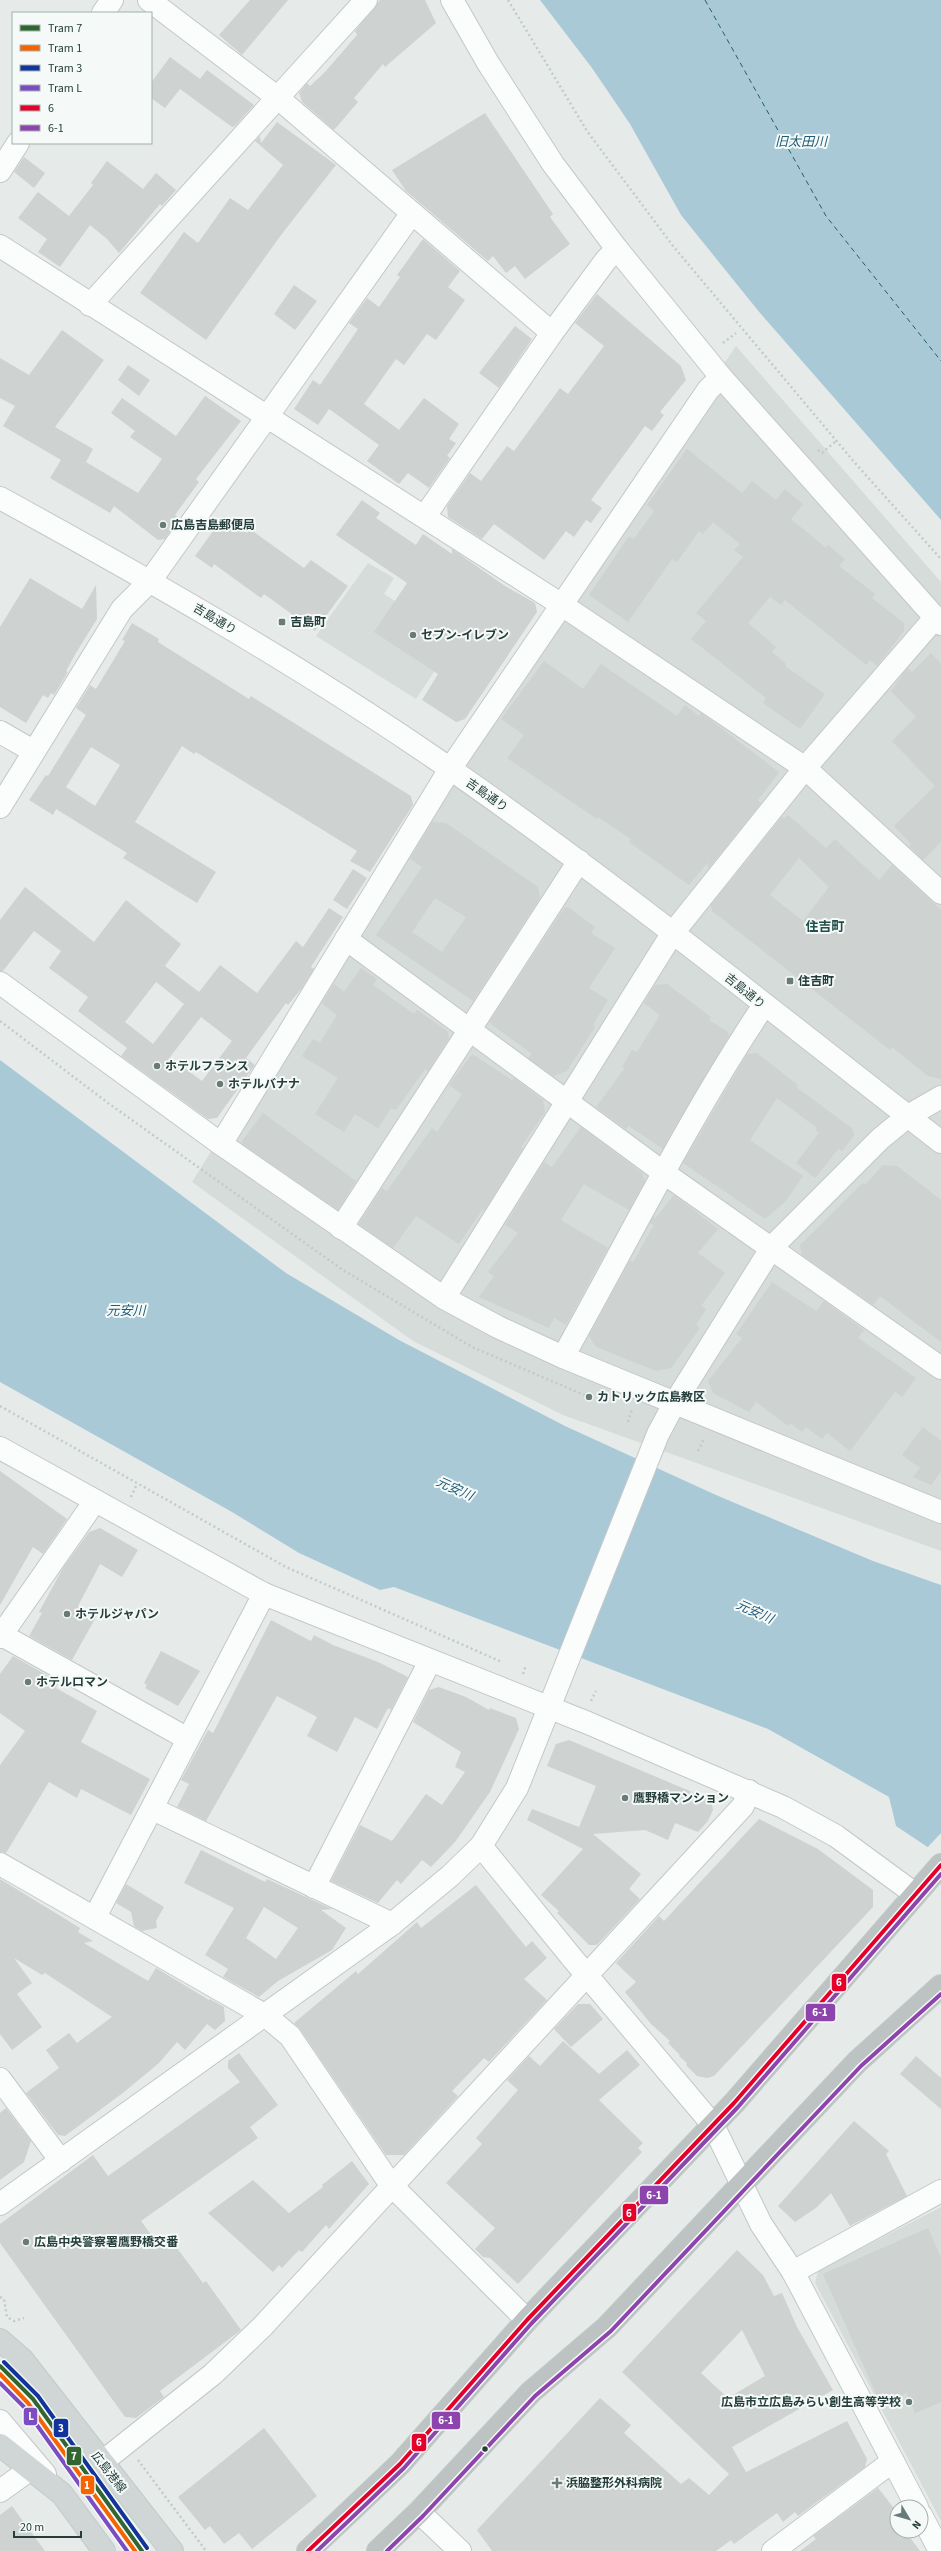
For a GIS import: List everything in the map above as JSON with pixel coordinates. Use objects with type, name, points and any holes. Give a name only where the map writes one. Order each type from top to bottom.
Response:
[{"type":"highway","points":[[308,2551],[400,2464],[527,2320],[713,2124],[941,1865]]},
{"type":"highway","points":[[378,2551],[419,2512],[531,2392],[607,2327],[856,2062],[941,1986]]},
{"type":"main road","name":"広島港線","points":[[0,2340],[22,2360],[101,2463],[172,2551]]},
{"type":"main road","points":[[0,2445],[32,2468],[62,2494],[104,2551]]},
{"type":"street","points":[[104,12],[112,0]]},
{"type":"street","points":[[149,0],[278,98],[552,333]]},
{"type":"street","points":[[90,305],[366,0]]},
{"type":"street","points":[[444,1298],[566,1100],[672,934],[805,768],[938,621],[721,377],[617,249],[553,164],[488,63],[452,0]]},
{"type":"street","points":[[0,171],[17,144]]},
{"type":"street","points":[[0,807],[33,751],[122,609],[150,581],[412,213]]},
{"type":"street","points":[[0,246],[266,418],[425,516],[562,605],[805,768],[941,894]]},
{"type":"street","points":[[425,516],[552,333],[606,260],[617,249]]},
{"type":"street","points":[[221,1144],[450,769],[708,390],[721,377]]},
{"type":"street","name":"吉島通り","points":[[0,498],[150,581],[346,699],[450,769],[579,861],[941,1142]]},
{"type":"street","points":[[0,732],[33,751]]},
{"type":"street","points":[[341,1228],[579,861]]},
{"type":"street","points":[[346,939],[664,1173],[772,1247],[941,1368]]},
{"type":"street","points":[[0,983],[221,1144],[444,1298],[498,1327],[563,1357],[674,1404],[941,1512]]},
{"type":"street","points":[[563,1357],[664,1173],[745,1034],[764,1006]]},
{"type":"street","points":[[0,2204],[266,2016],[392,1924],[450,1876],[481,1846],[517,1788],[563,1668],[654,1444],[674,1404],[772,1247],[880,1139],[908,1116],[941,1097]]},
{"type":"street","points":[[0,1448],[264,1594],[430,1662],[548,1707],[750,1791],[836,1836],[915,1894]]},
{"type":"street","points":[[95,1501],[0,1635],[188,1739]]},
{"type":"street","points":[[95,1917],[154,1808],[188,1739],[264,1594]]},
{"type":"street","points":[[314,1887],[430,1662]]},
{"type":"street","points":[[101,2463],[213,2374],[262,2327],[391,2185],[743,1806],[750,1791]]},
{"type":"street","points":[[154,1808],[392,1924]]},
{"type":"street","points":[[481,1846],[586,1975],[713,2124],[761,2224],[793,2272],[913,2499]]},
{"type":"street","points":[[0,1864],[266,2016],[290,2036],[391,2185],[527,2320]]},
{"type":"street","points":[[0,2079],[61,2161]]},
{"type":"street","points":[[793,2272],[941,2191]]},
{"type":"street","points":[[0,2421],[62,2494]]},
{"type":"street","points":[[773,2551],[893,2460]]},
{"type":"street","points":[[0,2491],[32,2468]]},
{"type":"street","points":[[419,2512],[460,2551]]},
{"type":"street","points":[[929,2530],[940,2551]]},
{"type":"path","points":[[508,0],[587,131],[673,246],[855,464],[941,559]]},
{"type":"path","points":[[723,343],[736,333]]},
{"type":"path","points":[[0,1021],[108,1103],[343,1270],[472,1347],[589,1397]]},
{"type":"path","points":[[628,1422],[633,1405]]},
{"type":"path","points":[[0,1406],[286,1567],[502,1663]]},
{"type":"path","points":[[698,1451],[705,1437]]},
{"type":"path","points":[[589,1705],[596,1691]]},
{"type":"path","points":[[0,2297],[4,2299],[7,2317]]},
{"type":"path","points":[[14,2321],[24,2318]]},
{"type":"path","points":[[135,2456],[206,2551]]},
{"type":"shaded area","points":[[736,346],[941,582],[941,1551],[563,1415],[413,1341],[192,1182],[449,769]]},
{"type":"shaded area","points":[[368,563],[394,578],[384,594],[455,640],[416,699],[316,636]]},
{"type":"shaded area","name":"広島市立広島みらい創生高等学校","points":[[941,2207],[941,2521],[815,2283],[818,2271]]},
{"type":"water","name":"旧太田川","points":[[540,0],[941,0],[941,520],[760,313],[681,215],[630,124],[592,68]]},
{"type":"water","name":"元安川","points":[[0,1060],[286,1273],[399,1340],[565,1426],[716,1495],[873,1561],[941,1585],[941,1856],[896,1826],[889,1797],[768,1729],[394,1587],[380,1590],[299,1553],[232,1512],[0,1382]]},
{"type":"pier","points":[[941,1833],[941,1858],[926,1849]]},
{"type":"building","points":[[250,0],[288,0],[242,55],[219,35]]},
{"type":"building","points":[[380,0],[425,0],[436,23],[385,67],[383,64],[354,98],[358,102],[334,130],[302,102],[299,93],[307,83],[310,86],[325,72],[357,35],[355,31]]},
{"type":"building","points":[[170,57],[200,79],[207,70],[254,105],[235,126],[232,127],[180,89],[165,108],[152,99],[152,82]]},
{"type":"building","points":[[485,113],[553,214],[550,217],[570,244],[525,279],[515,266],[506,273],[493,256],[488,261],[406,191],[392,170]]},
{"type":"building","points":[[277,122],[336,165],[281,235],[206,340],[140,293],[184,232],[198,243],[230,198],[248,210],[283,165],[255,141],[260,136],[261,143]]},
{"type":"building","points":[[24,157],[45,173],[34,188],[14,172]]},
{"type":"building","points":[[107,161],[143,189],[156,173],[176,190],[162,206],[160,204],[119,253],[107,239],[90,225],[60,267],[38,252],[47,239],[18,218],[38,192],[69,216],[93,185],[91,183]]},
{"type":"building","points":[[423,239],[460,271],[448,287],[465,300],[436,340],[427,334],[404,365],[396,359],[364,404],[399,430],[424,398],[459,424],[449,439],[456,443],[447,456],[450,458],[429,488],[408,473],[399,484],[367,461],[379,445],[329,409],[318,425],[294,409],[313,380],[320,385],[358,329],[349,323],[367,298],[379,307],[400,277],[397,275]]},
{"type":"building","points":[[294,285],[317,301],[295,330],[274,314]]},
{"type":"building","points":[[597,294],[681,366],[686,380],[660,412],[664,415],[652,431],[645,426],[591,500],[602,508],[591,523],[586,520],[574,537],[566,531],[544,560],[494,524],[482,539],[448,517],[447,506],[470,473],[481,481],[507,446],[514,451],[560,388],[568,394],[604,346],[575,323]]},
{"type":"building","points":[[515,326],[532,339],[499,388],[479,373]]},
{"type":"building","points":[[62,330],[104,360],[55,427],[93,449],[86,462],[138,493],[162,459],[130,437],[135,431],[111,413],[122,398],[176,436],[205,396],[241,421],[196,479],[199,482],[175,515],[179,518],[165,539],[158,540],[114,506],[110,513],[50,478],[61,460],[3,426],[15,406],[0,398],[0,358],[29,375]]},
{"type":"building","points":[[128,365],[150,380],[139,396],[118,380]]},
{"type":"building","points":[[687,449],[742,493],[752,481],[776,500],[785,489],[803,504],[791,519],[826,548],[828,545],[845,559],[839,566],[875,594],[872,598],[904,623],[904,631],[877,666],[870,660],[866,665],[785,600],[781,605],[770,597],[748,623],[776,647],[772,652],[786,664],[785,666],[825,694],[800,729],[763,703],[766,698],[691,639],[706,621],[696,613],[743,557],[734,550],[740,544],[713,522],[703,534],[699,531],[677,562],[672,559],[628,622],[589,595],[629,536],[634,539],[654,511],[647,505]]},
{"type":"building","points":[[362,500],[380,513],[376,518],[416,545],[423,534],[452,554],[452,549],[505,586],[535,603],[537,612],[465,719],[456,722],[422,700],[438,674],[374,632],[407,583],[336,535]]},
{"type":"building","points":[[224,516],[247,533],[250,529],[304,568],[311,560],[348,586],[315,631],[264,594],[261,598],[214,564],[212,568],[195,556]]},
{"type":"building","points":[[30,578],[82,609],[96,585],[97,619],[76,653],[66,671],[68,672],[54,695],[51,693],[48,698],[43,695],[26,723],[0,707],[0,627]]},
{"type":"building","points":[[132,623],[159,639],[158,642],[249,699],[251,696],[411,796],[413,805],[370,872],[350,861],[357,851],[196,752],[194,754],[182,746],[135,822],[216,872],[197,903],[123,858],[127,853],[56,809],[53,815],[29,800],[46,775],[48,776],[86,715],[76,708],[90,685],[96,689],[125,641],[122,640]],"holes":[[[91,747],[120,765],[95,806],[66,787]]]},
{"type":"building","points":[[931,653],[941,664],[941,842],[923,860],[909,846],[911,844],[894,826],[935,786],[892,741],[916,717],[891,691],[908,668],[912,672]]},
{"type":"building","points":[[544,661],[583,689],[601,664],[677,716],[685,705],[699,716],[701,713],[779,772],[758,800],[761,803],[708,869],[708,862],[689,885],[629,842],[631,839],[598,817],[597,819],[507,758],[524,735],[501,719]]},
{"type":"building","points":[[788,815],[826,848],[835,839],[879,880],[892,865],[941,910],[941,1079],[928,1076],[892,1047],[890,1050],[712,911],[711,905],[782,817],[784,819]],"holes":[[[799,858],[829,887],[803,921],[770,895]]]},
{"type":"building","points":[[432,822],[446,823],[538,887],[540,898],[473,1001],[376,935],[422,867],[410,859]],"holes":[[[435,898],[466,917],[442,952],[412,932]]]},
{"type":"building","points":[[353,869],[367,878],[347,909],[333,900]]},
{"type":"building","points":[[25,887],[94,942],[126,900],[181,944],[165,966],[199,992],[220,965],[257,993],[296,941],[303,947],[329,908],[343,917],[311,967],[314,969],[302,988],[288,1005],[286,1003],[246,1058],[255,1065],[217,1118],[208,1119],[121,1056],[127,1048],[78,1011],[88,997],[49,968],[61,951],[34,931],[3,971],[0,971],[0,920]],"holes":[[[156,982],[184,1004],[153,1044],[125,1022]],[[201,1017],[232,1041],[202,1081],[170,1057]]]},
{"type":"building","points":[[568,907],[595,927],[591,933],[615,948],[589,988],[608,1000],[593,1025],[595,1027],[567,1071],[553,1076],[528,1058],[532,1054],[491,1024],[490,1021],[564,908]]},
{"type":"building","points":[[361,968],[377,979],[373,985],[414,1014],[417,1010],[447,1031],[449,1038],[428,1071],[425,1069],[396,1110],[391,1108],[378,1128],[355,1114],[344,1132],[315,1114],[338,1078],[302,1056],[313,1039],[320,1043],[337,1015],[322,1003],[334,984],[344,992]]},
{"type":"building","points":[[667,984],[711,1017],[709,1020],[728,1032],[729,1036],[663,1149],[629,1126],[626,1129],[596,1107],[625,1068],[622,1067],[632,1050],[637,1052],[660,1015],[644,1003],[655,985]]},
{"type":"building","points":[[757,1053],[798,1085],[796,1087],[853,1129],[854,1136],[842,1151],[839,1148],[815,1178],[796,1163],[819,1133],[815,1130],[817,1128],[777,1098],[750,1140],[803,1176],[786,1201],[765,1219],[683,1163],[747,1054]]},
{"type":"building","points":[[472,1054],[512,1080],[514,1078],[543,1100],[545,1112],[521,1147],[523,1149],[484,1211],[482,1210],[459,1244],[416,1216],[393,1248],[359,1224],[382,1188],[387,1191],[432,1128],[437,1132],[462,1094],[449,1085]]},
{"type":"building","points":[[263,1113],[356,1181],[338,1210],[243,1144],[242,1141]]},
{"type":"building","points":[[581,1127],[642,1173],[645,1181],[629,1210],[584,1184],[561,1220],[608,1248],[566,1325],[554,1318],[549,1328],[479,1297],[494,1276],[488,1272],[518,1233],[505,1225],[544,1162],[552,1167]]},
{"type":"building","points":[[883,1165],[897,1166],[941,1200],[941,1342],[880,1296],[873,1305],[802,1255],[800,1245],[863,1183],[865,1185]]},
{"type":"building","points":[[674,1195],[718,1229],[698,1253],[725,1273],[701,1306],[706,1309],[696,1325],[700,1328],[671,1368],[656,1371],[596,1347],[589,1336],[630,1260],[633,1262],[654,1225],[650,1223],[654,1215],[655,1219]]},
{"type":"building","points":[[772,1282],[816,1311],[824,1301],[864,1330],[858,1338],[916,1378],[902,1397],[895,1392],[850,1451],[827,1433],[822,1439],[806,1427],[802,1432],[790,1423],[788,1426],[756,1402],[749,1412],[713,1393],[708,1381],[742,1338],[736,1334]]},
{"type":"building","points":[[923,1427],[941,1441],[941,1471],[931,1485],[913,1477],[920,1468],[902,1455]]},
{"type":"building","points":[[0,1471],[67,1519],[43,1554],[33,1547],[0,1605]]},
{"type":"building","points":[[100,1528],[138,1550],[122,1577],[100,1564],[78,1606],[96,1617],[72,1660],[29,1636],[42,1613],[39,1612],[63,1568],[89,1532]]},
{"type":"building","points":[[271,1620],[311,1641],[314,1635],[333,1645],[378,1662],[408,1677],[391,1710],[388,1708],[377,1729],[355,1717],[337,1752],[307,1736],[317,1717],[277,1696],[206,1821],[177,1807],[189,1784],[181,1780],[208,1730],[213,1733]]},
{"type":"building","points":[[161,1651],[200,1671],[178,1706],[145,1688],[147,1685],[144,1683]]},
{"type":"building","points":[[13,1656],[59,1682],[56,1688],[97,1711],[81,1742],[150,1779],[131,1815],[81,1789],[77,1798],[49,1782],[6,1853],[0,1852],[0,1765],[25,1731],[0,1713],[0,1674]]},
{"type":"building","points":[[439,1687],[466,1697],[489,1710],[490,1708],[516,1718],[519,1729],[490,1792],[455,1842],[431,1867],[422,1860],[401,1884],[397,1880],[378,1903],[331,1881],[360,1825],[392,1841],[426,1794],[442,1805],[465,1772],[455,1767],[461,1752],[413,1722],[429,1690]]},
{"type":"building","points":[[569,1740],[711,1800],[713,1810],[708,1821],[698,1832],[675,1823],[668,1840],[645,1830],[593,1834],[641,1874],[629,1889],[640,1899],[597,1945],[589,1945],[557,1913],[559,1911],[541,1895],[583,1849],[527,1820],[532,1809],[579,1827],[596,1786],[547,1766],[556,1744]]},
{"type":"building","points":[[759,1819],[818,1849],[873,1890],[873,1907],[714,2076],[707,2078],[697,2076],[668,2043],[670,2041],[651,2024],[625,1992],[636,1982],[616,1963],[659,1916],[664,1921]]},
{"type":"building","points":[[201,1850],[265,1882],[267,1879],[332,1909],[321,1910],[346,1928],[332,1950],[278,1981],[259,1997],[223,1977],[228,1969],[205,1955],[234,1908],[184,1883]],"holes":[[[264,1907],[298,1928],[276,1959],[246,1938]]]},
{"type":"building","points":[[0,1879],[80,1928],[78,1932],[93,1941],[84,1943],[148,1981],[156,1968],[209,2000],[210,1999],[224,2007],[225,2021],[215,2030],[207,2024],[185,2050],[177,2042],[159,2063],[124,2092],[65,2136],[58,2135],[26,2093],[59,2068],[46,2050],[69,2033],[77,2043],[112,2017],[45,1973],[42,1975],[14,1958],[32,1983],[17,1994],[42,2027],[12,2050],[0,2034]]},
{"type":"building","points":[[126,1884],[164,1907],[156,1921],[157,1928],[142,1931],[134,1926],[131,1912],[116,1903]]},
{"type":"building","points":[[476,1885],[526,1947],[532,1941],[547,1958],[524,1979],[547,2000],[489,2062],[484,2058],[452,2091],[458,2096],[404,2155],[386,2155],[300,2029],[294,2023],[356,1971],[358,1974],[417,1922],[421,1928]]},
{"type":"building","points":[[578,2004],[590,2004],[603,2019],[571,2047],[554,2029]]},
{"type":"building","points":[[563,2041],[599,2074],[627,2050],[640,2065],[599,2100],[643,2143],[638,2148],[642,2152],[518,2284],[490,2258],[483,2257],[475,2249],[495,2228],[446,2183],[482,2144],[476,2138],[518,2090],[507,2080],[529,2056],[540,2066]]},
{"type":"building","points":[[239,2053],[278,2105],[250,2127],[258,2138],[141,2221],[161,2248],[171,2240],[203,2283],[206,2281],[241,2330],[160,2391],[164,2397],[136,2418],[125,2417],[0,2243],[0,2224],[93,2155],[108,2176],[240,2082],[228,2068],[228,2061]]},
{"type":"building","points":[[916,2056],[941,2078],[941,2109],[900,2074]]},
{"type":"building","points":[[6,2108],[31,2141],[24,2162],[0,2180],[0,2113]]},
{"type":"building","points":[[854,2121],[889,2151],[886,2154],[907,2196],[850,2226],[831,2193],[816,2208],[795,2222],[778,2206]]},
{"type":"building","points":[[352,2161],[369,2184],[329,2229],[326,2225],[302,2252],[299,2250],[282,2268],[279,2265],[273,2272],[208,2213],[253,2180],[289,2213],[323,2187],[322,2185]]},
{"type":"building","name":"広島市立広島みらい創生高等学校","points":[[928,2228],[941,2258],[941,2402],[915,2413],[907,2393],[881,2405],[823,2274]]},
{"type":"building","points":[[737,2250],[763,2275],[774,2296],[782,2293],[797,2327],[833,2390],[732,2447],[746,2472],[847,2421],[867,2459],[865,2467],[798,2516],[795,2512],[783,2522],[777,2513],[734,2544],[731,2540],[716,2551],[492,2551],[477,2530],[600,2398],[631,2425],[624,2433],[681,2484],[689,2478],[709,2495],[729,2474],[622,2372]],"holes":[[[742,2330],[765,2376],[728,2398],[701,2373]]]},
{"type":"building","points":[[264,2428],[317,2496],[252,2549],[239,2533],[224,2544],[210,2526],[205,2530],[178,2497]]},
{"type":"building","points":[[878,2488],[889,2502],[889,2539],[911,2539],[920,2551],[800,2551],[816,2539],[813,2536]]},
{"type":"building","points":[[12,2506],[45,2551],[0,2551],[0,2515]]},
{"type":"ferry route","points":[[705,0],[826,216],[941,361]]},
{"type":"tram line","name":"3","points":[[4,2362],[38,2396],[147,2548]]},
{"type":"tram line","name":"7","points":[[0,2366],[33,2399],[142,2551]]},
{"type":"tram line","name":"1","points":[[0,2374],[28,2403],[135,2551]]},
{"type":"tram line","name":"L","points":[[0,2383],[24,2407],[127,2551]]},
{"type":"transit line","name":"6","points":[[308,2551],[400,2464],[527,2320],[734,2103],[941,1865]]},
{"type":"transit line","name":"6-1","points":[[317,2551],[404,2468],[531,2324],[738,2107],[941,1874]]},
{"type":"transit line","name":"6-1","points":[[387,2551],[423,2516],[535,2396],[611,2331],[861,2066],[941,1994]]},
{"type":"place","name":"広島吉島郵便局","points":[[163,525]]},
{"type":"place","name":"吉島町","points":[[282,622]]},
{"type":"place","name":"セブン-イレブン","points":[[413,635]]},
{"type":"place","name":"住吉町","points":[[790,981]]},
{"type":"place","name":"ホテルフランス","points":[[157,1066]]},
{"type":"place","name":"ホテルバナナ","points":[[220,1084]]},
{"type":"place","name":"カトリック広島教区","points":[[589,1397]]},
{"type":"place","name":"ホテルジャパン","points":[[67,1614]]},
{"type":"place","name":"ホテルロマン","points":[[28,1682]]},
{"type":"place","name":"鷹野橋マンション","points":[[625,1798]]},
{"type":"place","name":"広島中央警察署鷹野橋交番","points":[[26,2242]]},
{"type":"place","name":"広島市立広島みらい創生高等学校","points":[[909,2402]]},
{"type":"place","name":"浜脇整形外科病院","points":[[557,2483]]},
{"type":"district","name":"住吉町","points":[[825,926]]}]
